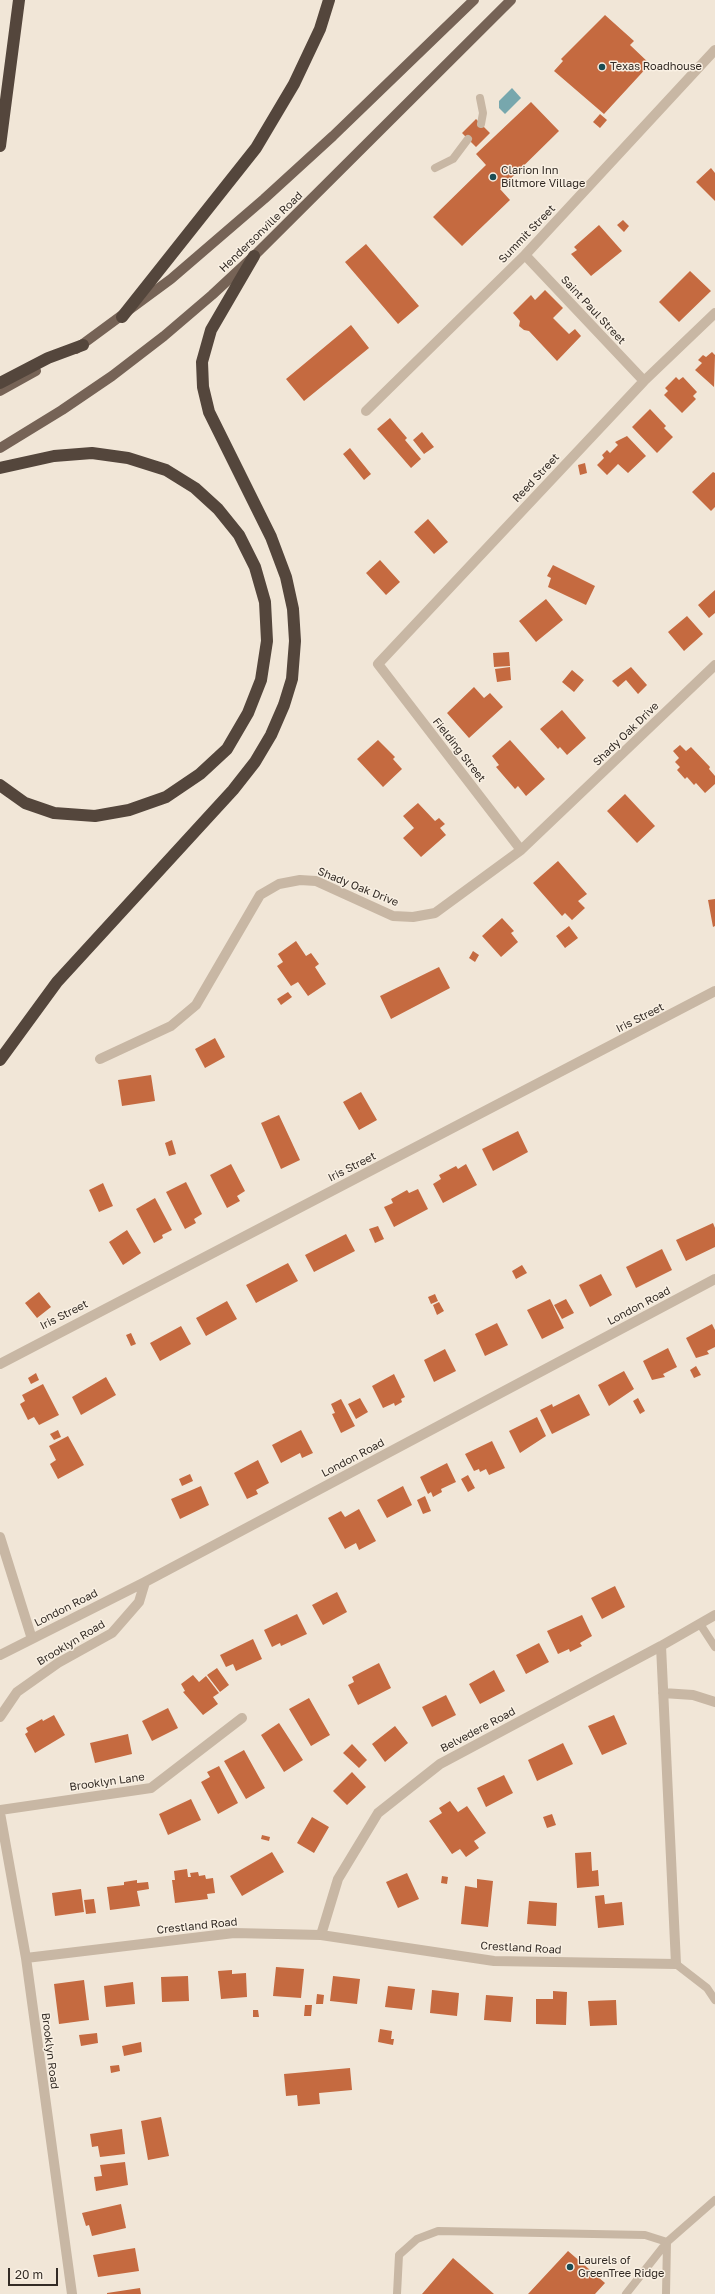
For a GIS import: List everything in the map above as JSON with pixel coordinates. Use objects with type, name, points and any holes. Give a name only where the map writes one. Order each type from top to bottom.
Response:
[{"type":"highway","points":[[0,146],[19,0]]},
{"type":"highway","points":[[122,317],[256,148],[294,84],[320,29],[329,0]]},
{"type":"highway","points":[[0,1060],[57,982],[233,790],[255,762],[271,735],[284,705],[292,679],[295,641],[293,609],[286,577],[271,536],[209,412],[203,387],[202,362],[211,330],[254,256]]},
{"type":"highway","points":[[0,383],[48,358],[83,345]]},
{"type":"highway","points":[[0,468],[54,456],[92,453],[128,458],[166,470],[195,488],[218,509],[239,535],[255,567],[265,602],[267,641],[261,680],[248,713],[227,749],[200,774],[166,797],[130,810],[102,815],[54,813],[25,803],[0,786]]},
{"type":"main road","name":"Hendersonville Road","points":[[0,390],[83,345],[171,279],[264,199],[350,120],[474,0]]},
{"type":"main road","name":"Hendersonville Road","points":[[0,448],[112,376],[164,336],[254,256],[511,0]]},
{"type":"street","name":"Summit Street","points":[[366,411],[525,255],[715,50]]},
{"type":"street","name":"Saint Paul Street","points":[[525,255],[644,381]]},
{"type":"street","name":"Reed Street","points":[[378,664],[644,381],[715,313]]},
{"type":"street","name":"Fielding Street","points":[[378,664],[521,850]]},
{"type":"street","name":"Shady Oak Drive","points":[[100,1059],[171,1026],[196,1005],[260,895],[279,884],[300,880],[316,881],[393,916],[413,917],[435,913],[521,850],[715,666]]},
{"type":"street","name":"Iris Street","points":[[0,1364],[715,991]]},
{"type":"street","name":"London Road","points":[[0,1655],[144,1582],[715,1279]]},
{"type":"street","points":[[0,1537],[32,1639]]},
{"type":"street","name":"Brooklyn Road","points":[[0,1717],[17,1692],[58,1663],[112,1633],[139,1602],[144,1582]]},
{"type":"street","name":"Belvedere Road","points":[[321,1935],[338,1879],[378,1813],[440,1764],[661,1646],[715,1615]]},
{"type":"street","points":[[661,1646],[676,1964]]},
{"type":"street","points":[[663,1693],[693,1695],[715,1702]]},
{"type":"street","name":"Brooklyn Lane","points":[[0,1811],[151,1788],[242,1718]]},
{"type":"street","name":"Brooklyn Road","points":[[0,1811],[26,1958],[72,2294]]},
{"type":"street","name":"Crestland Road","points":[[26,1958],[234,1933],[321,1935],[494,1961],[676,1964]]},
{"type":"lane","points":[[480,98],[484,113],[481,124]]},
{"type":"lane","points":[[435,168],[453,159],[468,139]]},
{"type":"lane","points":[[700,1624],[715,1647]]},
{"type":"lane","points":[[676,1964],[707,1988],[715,2000]]},
{"type":"lane","points":[[626,2294],[667,2242],[715,2200]]},
{"type":"lane","points":[[397,2294],[399,2256],[417,2239],[438,2231],[645,2235],[667,2242]]},
{"type":"lane","points":[[666,2294],[667,2242]]},
{"type":"water","points":[[512,88],[521,98],[505,114],[499,108],[499,101]]},
{"type":"building","name":"Texas Roadhouse","points":[[605,15],[634,41],[630,45],[650,64],[604,114],[554,71],[563,61],[561,59]]},
{"type":"building","name":"Clarion Inn Biltmore Village","points":[[531,102],[559,131],[500,189],[510,200],[462,246],[433,217],[486,165],[476,154]]},
{"type":"building","points":[[600,114],[607,120],[600,128],[593,122]]},
{"type":"building","points":[[476,119],[490,133],[476,147],[462,133]]},
{"type":"building","points":[[711,168],[715,173],[715,201],[696,182]]},
{"type":"building","points":[[623,220],[629,226],[624,232],[617,225]]},
{"type":"building","points":[[599,225],[622,251],[591,276],[571,254],[577,250],[574,247]]},
{"type":"building","points":[[366,244],[419,306],[398,324],[345,262]]},
{"type":"building","points":[[690,271],[711,291],[679,322],[659,302]]},
{"type":"building","points":[[545,290],[563,308],[553,318],[569,334],[575,329],[581,336],[557,361],[529,331],[524,330],[519,326],[520,321],[513,313],[531,295],[535,300]]},
{"type":"building","points":[[351,325],[369,348],[304,401],[286,379]]},
{"type":"building","points":[[712,352],[715,355],[714,387],[695,370],[702,363],[698,360],[703,355],[706,357]]},
{"type":"building","points":[[676,377],[679,380],[683,377],[697,392],[693,396],[696,399],[682,413],[664,395],[668,391],[665,388]]},
{"type":"building","points":[[650,409],[666,426],[664,428],[673,437],[657,453],[632,427]]},
{"type":"building","points":[[390,418],[407,438],[405,440],[421,459],[411,468],[377,429]]},
{"type":"building","points":[[422,432],[434,447],[424,454],[413,440]]},
{"type":"building","points":[[627,436],[646,456],[628,473],[618,464],[607,475],[597,465],[604,458],[602,455],[607,450],[610,453],[618,445],[615,442]]},
{"type":"building","points":[[350,448],[371,474],[364,480],[343,454]]},
{"type":"building","points":[[585,463],[587,473],[580,475],[578,465]]},
{"type":"building","points":[[713,472],[715,473],[715,507],[711,511],[692,492]]},
{"type":"building","points":[[428,519],[448,542],[434,554],[414,532]]},
{"type":"building","points":[[380,560],[400,582],[386,595],[366,573]]},
{"type":"building","points":[[553,565],[595,586],[586,605],[548,587],[551,578],[547,576]]},
{"type":"building","points":[[715,590],[715,613],[709,618],[698,605]]},
{"type":"building","points":[[546,599],[563,620],[536,642],[519,621]]},
{"type":"building","points":[[687,616],[703,634],[684,651],[668,632]]},
{"type":"building","points":[[509,652],[510,666],[494,667],[493,653]]},
{"type":"building","points":[[510,667],[511,680],[497,682],[495,669]]},
{"type":"building","points":[[631,667],[647,685],[638,694],[626,680],[618,687],[612,681]]},
{"type":"building","points":[[572,670],[584,680],[574,692],[562,682]]},
{"type":"building","points":[[474,687],[484,698],[490,693],[503,707],[469,738],[447,713]]},
{"type":"building","points":[[562,710],[586,738],[567,755],[560,747],[558,749],[540,729]]},
{"type":"building","points":[[378,740],[395,757],[393,759],[402,769],[383,787],[357,759]]},
{"type":"building","points":[[510,740],[545,779],[526,796],[518,786],[515,789],[496,767],[499,765],[492,756]]},
{"type":"building","points":[[680,745],[686,751],[691,747],[710,767],[709,769],[715,776],[715,784],[705,793],[696,783],[694,785],[687,777],[685,779],[677,770],[680,767],[675,762],[679,758],[673,751]]},
{"type":"building","points":[[625,794],[655,826],[637,843],[607,811]]},
{"type":"building","points":[[418,803],[435,821],[439,818],[445,824],[440,828],[446,835],[421,857],[403,838],[414,828],[403,816]]},
{"type":"building","points":[[558,861],[587,894],[578,901],[585,908],[572,920],[565,913],[562,916],[533,883]]},
{"type":"building","points":[[715,899],[715,926],[713,927],[708,900]]},
{"type":"building","points":[[502,918],[514,931],[511,933],[518,942],[501,957],[482,936]]},
{"type":"building","points":[[569,926],[578,938],[565,948],[556,936]]},
{"type":"building","points":[[296,941],[306,956],[311,953],[319,964],[315,967],[326,984],[308,996],[298,982],[291,986],[277,966],[283,962],[278,954]]},
{"type":"building","points":[[473,951],[479,955],[475,962],[469,958]]},
{"type":"building","points":[[439,967],[450,988],[391,1019],[380,996]]},
{"type":"building","points":[[288,992],[292,997],[281,1005],[277,999]]},
{"type":"building","points":[[215,1038],[225,1057],[205,1068],[195,1049]]},
{"type":"building","points":[[151,1075],[155,1101],[122,1106],[118,1080]]},
{"type":"building","points":[[361,1092],[377,1120],[359,1130],[343,1102]]},
{"type":"building","points":[[279,1115],[300,1160],[281,1169],[261,1123]]},
{"type":"building","points":[[518,1131],[528,1152],[493,1171],[482,1149]]},
{"type":"building","points":[[172,1140],[176,1154],[169,1156],[165,1143]]},
{"type":"building","points":[[231,1164],[245,1191],[237,1196],[240,1201],[227,1208],[210,1175]]},
{"type":"building","points":[[466,1164],[477,1185],[443,1203],[433,1184],[441,1179],[439,1175],[456,1166],[458,1169]]},
{"type":"building","points":[[186,1182],[202,1214],[194,1219],[196,1223],[185,1229],[166,1192]]},
{"type":"building","points":[[103,1183],[113,1206],[99,1212],[89,1190]]},
{"type":"building","points":[[418,1189],[428,1209],[394,1227],[384,1207],[393,1203],[391,1199],[407,1190],[409,1193]]},
{"type":"building","points":[[155,1198],[172,1230],[162,1235],[163,1238],[154,1243],[136,1209]]},
{"type":"building","points":[[713,1223],[715,1228],[715,1247],[686,1261],[676,1240]]},
{"type":"building","points":[[378,1226],[384,1239],[375,1243],[369,1229]]},
{"type":"building","points":[[127,1230],[141,1253],[123,1265],[109,1242]]},
{"type":"building","points":[[346,1234],[355,1251],[314,1272],[305,1255]]},
{"type":"building","points":[[662,1249],[672,1270],[636,1288],[626,1267]]},
{"type":"building","points":[[288,1263],[298,1281],[256,1303],[246,1285]]},
{"type":"building","points":[[522,1265],[527,1273],[516,1279],[512,1271]]},
{"type":"building","points":[[601,1274],[612,1295],[590,1307],[579,1285]]},
{"type":"building","points":[[39,1292],[51,1307],[37,1318],[25,1303]]},
{"type":"building","points":[[435,1294],[438,1301],[431,1304],[428,1297]]},
{"type":"building","points":[[550,1299],[564,1328],[542,1339],[527,1310]]},
{"type":"building","points":[[566,1299],[574,1313],[562,1319],[554,1305]]},
{"type":"building","points":[[227,1301],[237,1319],[206,1336],[196,1318]]},
{"type":"building","points":[[439,1302],[444,1311],[437,1315],[433,1305]]},
{"type":"building","points":[[497,1323],[508,1345],[485,1356],[475,1334]]},
{"type":"building","points":[[712,1324],[715,1330],[715,1347],[707,1351],[709,1354],[696,1358],[686,1338]]},
{"type":"building","points":[[181,1326],[191,1344],[160,1361],[150,1343]]},
{"type":"building","points":[[131,1333],[136,1344],[131,1346],[126,1335]]},
{"type":"building","points":[[668,1348],[677,1367],[663,1374],[665,1377],[652,1380],[643,1361]]},
{"type":"building","points":[[445,1349],[456,1371],[434,1382],[424,1360]]},
{"type":"building","points":[[696,1366],[701,1375],[694,1378],[690,1370]]},
{"type":"building","points":[[624,1371],[634,1389],[609,1406],[598,1385]]},
{"type":"building","points":[[36,1373],[39,1380],[31,1384],[28,1378]]},
{"type":"building","points":[[394,1374],[405,1397],[401,1399],[402,1402],[395,1406],[394,1403],[383,1408],[372,1386]]},
{"type":"building","points":[[106,1377],[116,1395],[81,1415],[72,1397]]},
{"type":"building","points":[[43,1384],[59,1415],[39,1425],[34,1417],[28,1420],[20,1404],[25,1401],[22,1395]]},
{"type":"building","points":[[579,1394],[590,1415],[552,1434],[540,1410],[552,1404],[553,1407]]},
{"type":"building","points":[[360,1398],[368,1412],[356,1419],[348,1404]]},
{"type":"building","points":[[638,1398],[645,1411],[640,1414],[633,1401]]},
{"type":"building","points":[[341,1399],[355,1426],[341,1433],[332,1414],[335,1413],[331,1404]]},
{"type":"building","points":[[537,1417],[546,1436],[520,1453],[509,1431]]},
{"type":"building","points":[[58,1430],[61,1437],[54,1440],[50,1434]]},
{"type":"building","points":[[301,1430],[313,1453],[302,1458],[300,1453],[281,1463],[272,1445]]},
{"type":"building","points":[[68,1436],[84,1465],[58,1479],[50,1464],[56,1460],[49,1446]]},
{"type":"building","points":[[492,1441],[505,1468],[489,1475],[486,1469],[480,1472],[479,1469],[474,1471],[465,1454]]},
{"type":"building","points":[[258,1460],[269,1483],[256,1490],[258,1494],[247,1499],[234,1473]]},
{"type":"building","points":[[447,1463],[456,1482],[441,1489],[442,1492],[433,1497],[431,1492],[428,1494],[420,1477]]},
{"type":"building","points":[[190,1474],[193,1481],[182,1486],[179,1479]]},
{"type":"building","points":[[468,1475],[475,1488],[468,1492],[461,1479]]},
{"type":"building","points":[[201,1486],[209,1505],[180,1519],[171,1499]]},
{"type":"building","points":[[403,1486],[412,1505],[387,1518],[377,1500]]},
{"type":"building","points":[[425,1496],[431,1511],[423,1514],[417,1500]]},
{"type":"building","points":[[359,1509],[376,1541],[359,1550],[356,1543],[345,1549],[328,1518],[341,1511],[345,1517]]},
{"type":"building","points":[[615,1586],[625,1607],[602,1619],[591,1598]]},
{"type":"building","points":[[337,1592],[347,1612],[323,1625],[312,1605]]},
{"type":"building","points":[[297,1614],[307,1634],[281,1646],[280,1643],[272,1647],[264,1630]]},
{"type":"building","points":[[582,1615],[592,1636],[580,1643],[582,1646],[570,1652],[569,1649],[558,1654],[547,1631]]},
{"type":"building","points":[[253,1639],[262,1659],[236,1671],[233,1664],[226,1667],[220,1655]]},
{"type":"building","points":[[539,1643],[549,1662],[526,1674],[516,1655]]},
{"type":"building","points":[[379,1663],[391,1688],[358,1705],[348,1685],[354,1682],[352,1677]]},
{"type":"building","points":[[217,1668],[229,1685],[220,1692],[207,1675]]},
{"type":"building","points":[[494,1670],[505,1691],[480,1704],[469,1684]]},
{"type":"building","points":[[193,1675],[199,1682],[206,1676],[219,1693],[213,1697],[218,1704],[203,1715],[183,1692],[185,1691],[181,1684]]},
{"type":"building","points":[[446,1695],[456,1715],[432,1727],[422,1707]]},
{"type":"building","points":[[309,1698],[330,1735],[311,1746],[289,1709]]},
{"type":"building","points":[[168,1708],[178,1728],[152,1741],[142,1721]]},
{"type":"building","points":[[54,1715],[65,1735],[35,1753],[25,1734],[28,1732],[26,1728],[42,1719],[43,1721]]},
{"type":"building","points":[[614,1715],[627,1744],[602,1755],[588,1726]]},
{"type":"building","points":[[279,1723],[303,1760],[284,1772],[261,1735]]},
{"type":"building","points":[[395,1726],[408,1743],[385,1762],[372,1744]]},
{"type":"building","points":[[128,1734],[132,1754],[95,1763],[90,1743]]},
{"type":"building","points":[[563,1743],[573,1764],[537,1781],[528,1760]]},
{"type":"building","points":[[352,1744],[367,1760],[359,1768],[343,1753]]},
{"type":"building","points":[[244,1750],[265,1788],[246,1799],[224,1761]]},
{"type":"building","points":[[219,1766],[238,1803],[218,1814],[201,1782],[210,1777],[207,1772]]},
{"type":"building","points":[[352,1772],[366,1787],[347,1805],[333,1791]]},
{"type":"building","points":[[504,1775],[513,1793],[486,1807],[477,1788]]},
{"type":"building","points":[[191,1799],[201,1820],[168,1835],[159,1814]]},
{"type":"building","points":[[450,1801],[458,1812],[467,1806],[486,1833],[474,1841],[479,1848],[466,1857],[460,1849],[452,1854],[429,1821],[442,1813],[439,1808]]},
{"type":"building","points":[[552,1814],[556,1825],[547,1828],[543,1817]]},
{"type":"building","points":[[312,1817],[329,1827],[314,1853],[297,1843]]},
{"type":"building","points":[[262,1835],[270,1837],[269,1841],[261,1839]]},
{"type":"building","points":[[272,1852],[284,1872],[242,1896],[230,1876]]},
{"type":"building","points":[[591,1852],[592,1871],[598,1870],[599,1886],[577,1888],[575,1853]]},
{"type":"building","points":[[187,1869],[188,1877],[191,1877],[190,1873],[198,1872],[199,1876],[205,1875],[206,1879],[213,1878],[215,1893],[207,1894],[208,1899],[175,1903],[172,1880],[175,1880],[174,1871]]},
{"type":"building","points":[[407,1873],[419,1899],[398,1908],[386,1882]]},
{"type":"building","points":[[442,1876],[448,1877],[447,1884],[441,1883]]},
{"type":"building","points":[[477,1879],[493,1881],[488,1927],[461,1924],[465,1886],[477,1888]]},
{"type":"building","points":[[137,1880],[137,1883],[148,1882],[149,1889],[137,1891],[140,1906],[110,1910],[107,1887],[124,1885],[124,1882]]},
{"type":"building","points":[[81,1889],[84,1912],[55,1916],[52,1893]]},
{"type":"building","points":[[604,1895],[605,1904],[622,1902],[624,1925],[598,1928],[595,1896]]},
{"type":"building","points":[[94,1899],[96,1913],[86,1914],[84,1900]]},
{"type":"building","points":[[529,1901],[557,1903],[556,1926],[527,1924]]},
{"type":"building","points":[[276,1967],[304,1969],[301,1998],[273,1996]]},
{"type":"building","points":[[232,1970],[232,1974],[246,1973],[247,1997],[221,1999],[218,1971]]},
{"type":"building","points":[[188,1976],[189,2001],[162,2002],[161,1977]]},
{"type":"building","points":[[333,1976],[360,1979],[357,2004],[330,2001]]},
{"type":"building","points":[[84,1980],[89,2020],[59,2024],[54,1984]]},
{"type":"building","points":[[133,1982],[135,2004],[106,2007],[104,1986]]},
{"type":"building","points":[[388,1986],[415,1989],[412,2010],[385,2007]]},
{"type":"building","points":[[432,1990],[459,1993],[457,2016],[430,2013]]},
{"type":"building","points":[[553,1991],[567,1992],[566,2025],[536,2024],[536,1999],[553,1999]]},
{"type":"building","points":[[317,1994],[324,1995],[323,2004],[316,2004]]},
{"type":"building","points":[[486,1995],[513,1997],[511,2022],[484,2020]]},
{"type":"building","points":[[616,2000],[617,2025],[590,2026],[588,2001]]},
{"type":"building","points":[[305,2005],[312,2005],[311,2016],[304,2016]]},
{"type":"building","points":[[253,2010],[258,2010],[259,2017],[253,2017]]},
{"type":"building","points":[[380,2029],[392,2031],[391,2039],[394,2039],[393,2045],[378,2042]]},
{"type":"building","points":[[97,2033],[98,2043],[81,2046],[79,2035]]},
{"type":"building","points":[[141,2042],[142,2052],[124,2056],[122,2046]]},
{"type":"building","points":[[119,2065],[120,2071],[111,2073],[110,2066]]},
{"type":"building","points":[[350,2068],[352,2090],[319,2093],[320,2104],[298,2106],[297,2095],[286,2096],[284,2074]]},
{"type":"building","points":[[161,2117],[169,2156],[148,2160],[141,2121]]},
{"type":"building","points":[[122,2129],[125,2154],[100,2157],[98,2146],[92,2147],[90,2134]]},
{"type":"building","points":[[125,2162],[128,2185],[96,2191],[94,2177],[102,2176],[100,2165]]},
{"type":"building","points":[[121,2204],[126,2228],[92,2236],[89,2225],[86,2226],[82,2213]]},
{"type":"building","points":[[135,2248],[139,2271],[98,2277],[93,2255]]},
{"type":"building","name":"Laurels of GreenTree Ridge","points":[[568,2251],[605,2283],[595,2294],[528,2294]]},
{"type":"building","points":[[453,2258],[494,2294],[422,2294]]},
{"type":"building","points":[[140,2288],[141,2294],[107,2294],[107,2293]]},
{"type":"place","name":"Texas Roadhouse","points":[[602,67]]},
{"type":"place","name":"Clarion Inn Biltmore Village","points":[[493,177]]},
{"type":"place","name":"Laurels of GreenTree Ridge","points":[[570,2267]]}]
